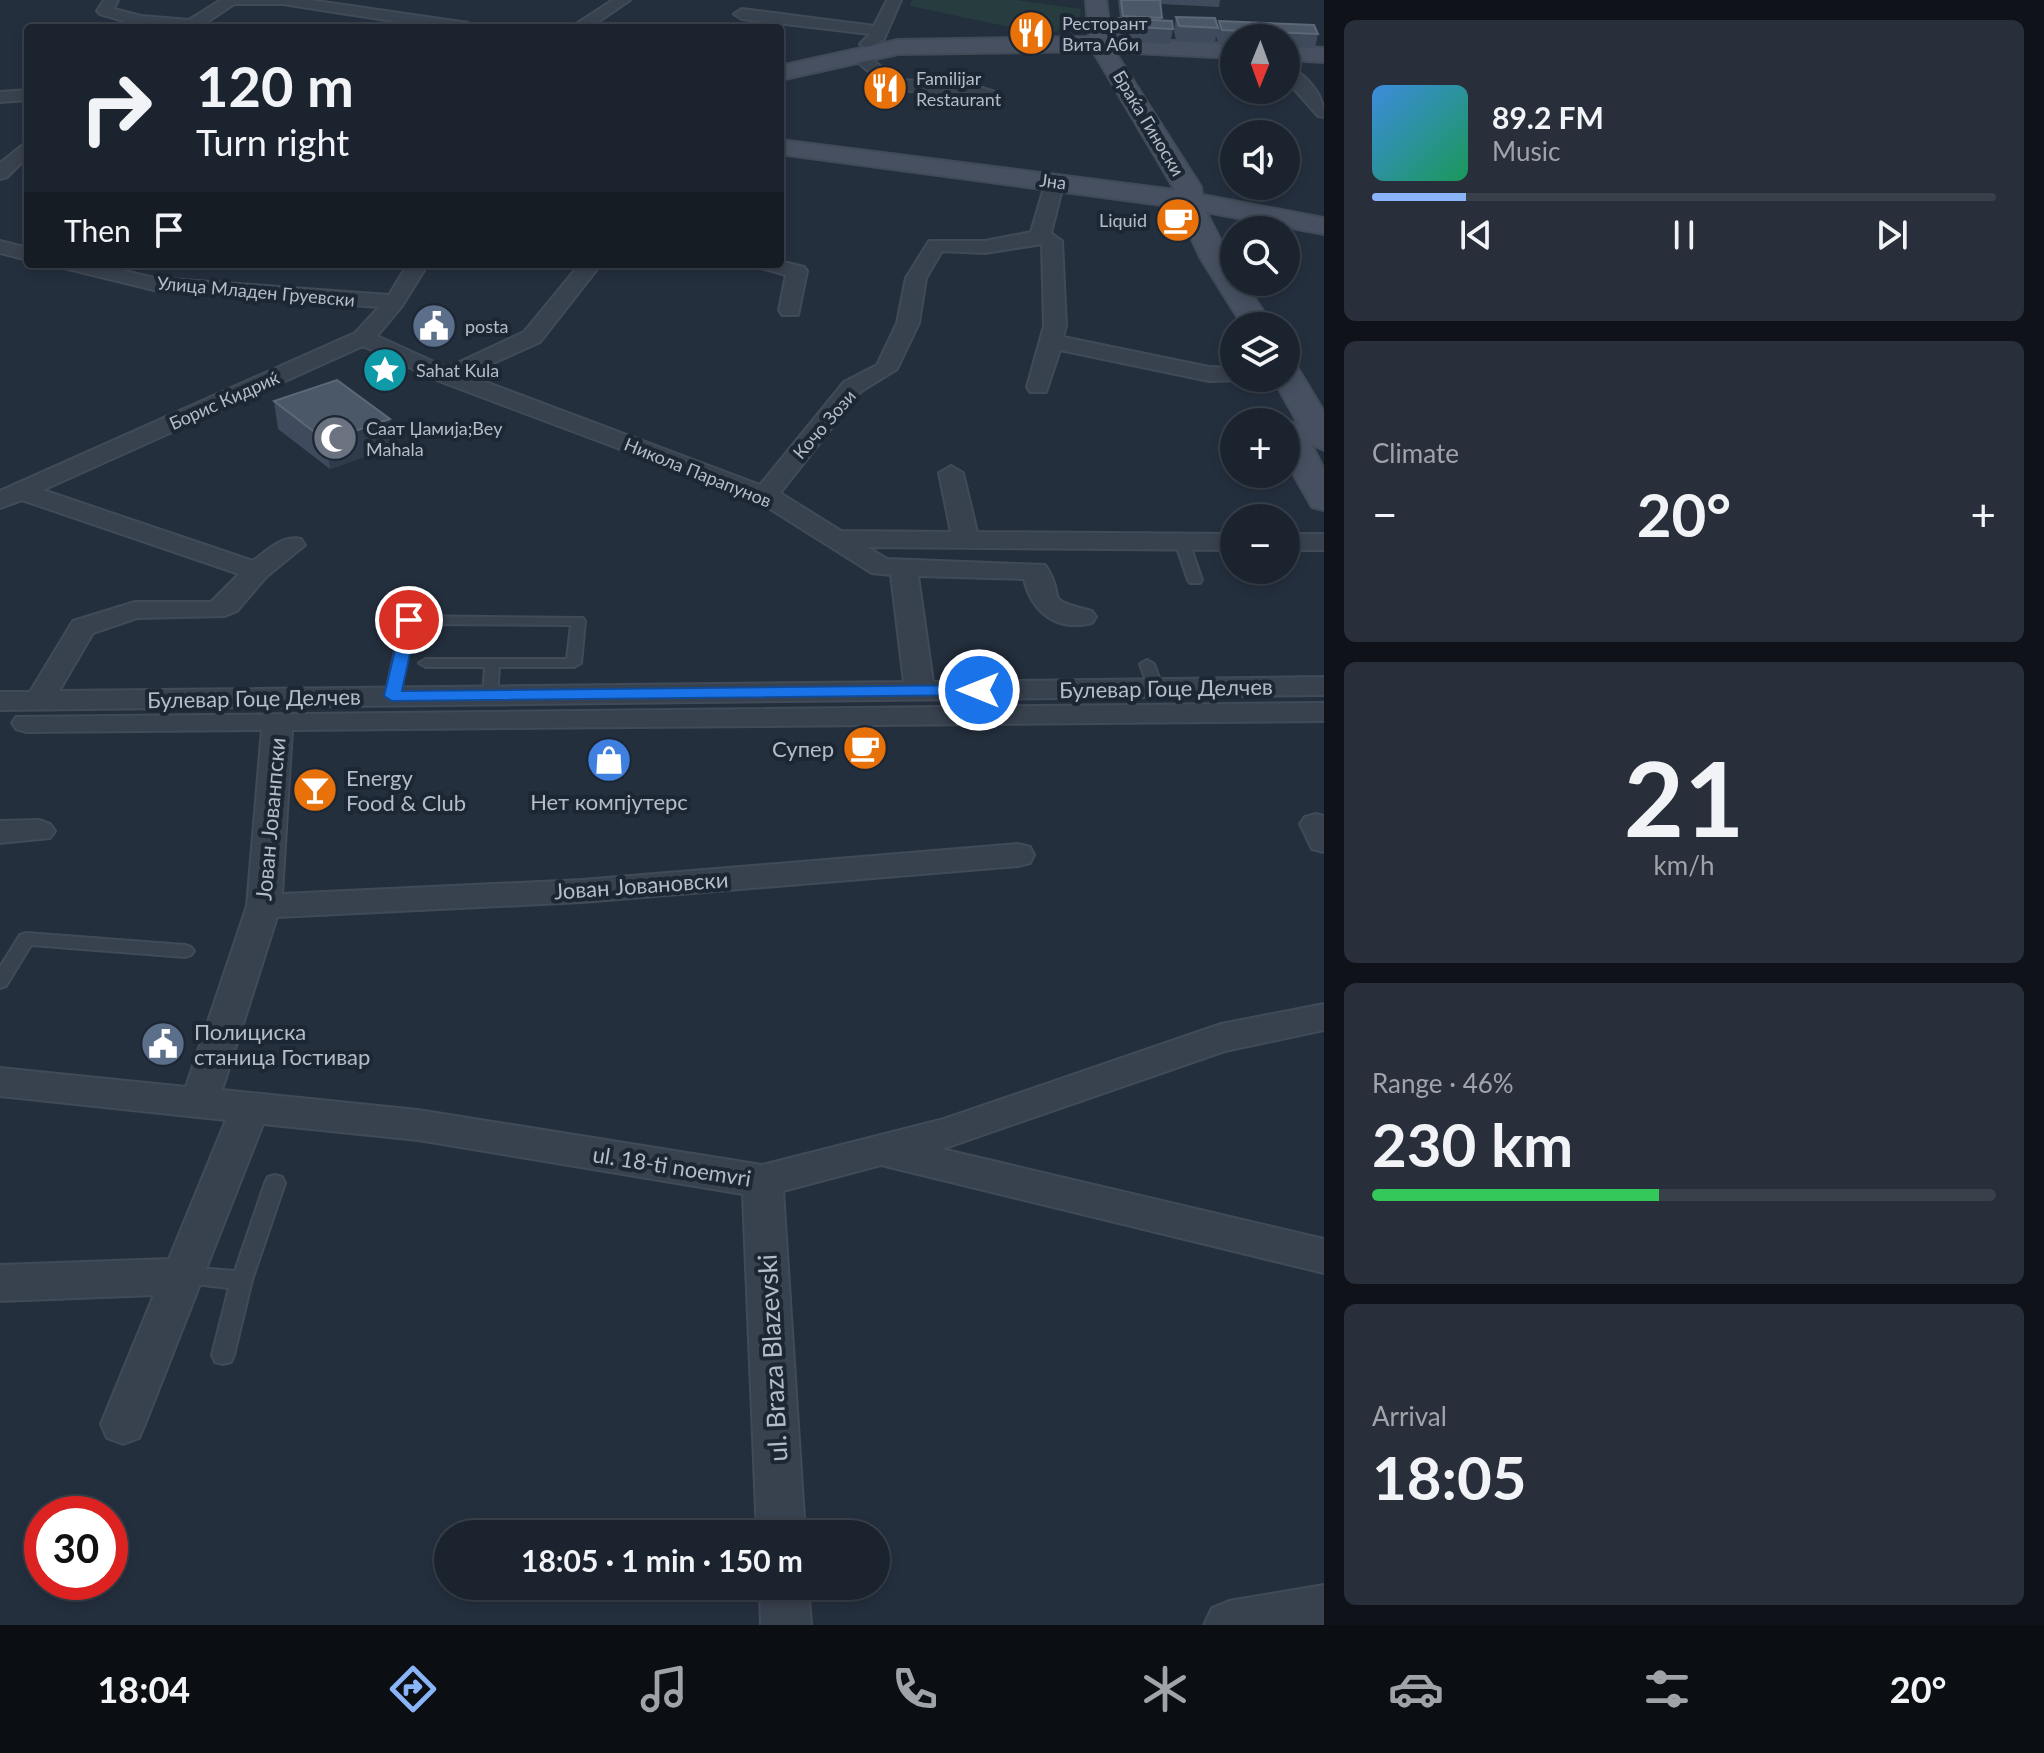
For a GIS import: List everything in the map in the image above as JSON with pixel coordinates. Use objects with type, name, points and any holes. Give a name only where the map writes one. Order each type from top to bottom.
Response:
[{"type":"street","points":[[111,0],[105,11],[164,24]]},
{"type":"street","points":[[210,0],[288,0],[442,24]]},
{"type":"street","points":[[194,24],[231,0]]},
{"type":"street","points":[[389,16],[412,0]]},
{"type":"street","points":[[584,24],[623,0]]},
{"type":"street","points":[[850,57],[878,35],[894,0]]},
{"type":"street","name":"Браќа Гиноски","points":[[1096,0],[1100,34],[1188,187],[1186,199],[1250,312]]},
{"type":"street","points":[[742,14],[878,35],[898,47]]},
{"type":"street","points":[[784,72],[898,47],[1050,42],[1100,34],[1220,49]]},
{"type":"street","points":[[1300,54],[1324,55]]},
{"type":"street","points":[[850,57],[895,85],[966,88],[990,93]]},
{"type":"street","points":[[1300,82],[1324,112]]},
{"type":"street","points":[[0,97],[24,95]]},
{"type":"street","name":"Јна","points":[[784,147],[1152,194],[1324,226]]},
{"type":"street","points":[[0,173],[24,151]]},
{"type":"street","points":[[1038,387],[1055,326],[1052,241],[1040,236],[1055,181]]},
{"type":"street","name":"Браќа Гиноски","points":[[1152,194],[1220,313]]},
{"type":"street","name":"Кочо Зози","points":[[765,495],[852,387],[886,369],[908,323],[916,278],[936,245],[985,247],[1040,236]]},
{"type":"street","points":[[0,247],[24,253]]},
{"type":"street","name":"Улица Младен Груевски","points":[[88,268],[154,284],[280,296],[395,302]]},
{"type":"street","name":"Борис Кидриќ","points":[[10,496],[363,338],[395,302],[416,268]]},
{"type":"street","points":[[447,376],[532,337],[588,268]]},
{"type":"street","points":[[784,268],[797,271],[790,310]]},
{"type":"street","name":"Никола Парапунов","points":[[363,338],[447,376],[765,495],[881,567],[1035,571],[1043,603],[1058,615],[1082,617]]},
{"type":"street","points":[[1050,341],[1220,374]]},
{"type":"street","points":[[1296,392],[1324,440]]},
{"type":"street","points":[[1300,456],[1324,500]]},
{"type":"street","points":[[951,473],[965,538]]},
{"type":"street","points":[[10,496],[256,571]]},
{"type":"street","points":[[835,539],[1220,542]]},
{"type":"street","points":[[1300,542],[1324,542]]},
{"type":"street","points":[[40,700],[83,627],[135,610],[215,610],[227,605],[256,571],[292,545]]},
{"type":"street","points":[[903,568],[920,691]]},
{"type":"street","name":"Булевар Гоце Делчев","points":[[0,701],[920,691],[1152,676],[1324,686]]},
{"type":"street","name":"Булевар Гоце Делчев","points":[[0,723],[1324,712]]},
{"type":"street","name":"Јован Јованпски","points":[[200,1100],[264,906],[278,721]]},
{"type":"street","points":[[0,832],[39,831]]},
{"type":"street","name":"Јован Јовановски","points":[[264,906],[582,891],[1018,855]]},
{"type":"street","name":"ul. 18-ti noemvri","points":[[0,1082],[200,1100],[418,1125],[762,1181],[947,1133],[1221,1038],[1324,1017]]},
{"type":"street","points":[[123,1424],[251,1106]]},
{"type":"street","points":[[881,1151],[1324,1256]]},
{"type":"street","name":"ul. Braza Blazevski","points":[[762,1181],[780,1520]]},
{"type":"street","points":[[0,1283],[184,1276]]},
{"type":"street","points":[[785,1600],[786,1625]]},
{"type":"street","points":[[1229,1625],[1324,1609]]},
{"type":"lane","points":[[1182,542],[1195,580]]},
{"type":"lane","points":[[392,696],[409,620],[578,621],[574,663],[426,663]]},
{"type":"lane","points":[[490,696],[492,663]]},
{"type":"lane","points":[[0,982],[26,939],[185,951]]},
{"type":"lane","points":[[223,1355],[242,1280],[275,1183]]},
{"type":"lane","points":[[184,1276],[242,1280]]},
{"type":"green space","points":[[912,0],[1016,0],[1081,9],[1080,17],[1069,26],[1047,35],[910,6]]},
{"type":"building","points":[[1121,0],[1160,0],[1162,18],[1123,16]]},
{"type":"building","points":[[1176,17],[1215,18],[1218,28],[1179,26]]},
{"type":"building","points":[[1110,18],[1172,21],[1173,29],[1110,26]]},
{"type":"building","points":[[1219,21],[1290,24],[1220,24]]},
{"type":"building","points":[[1300,24],[1314,25],[1318,34],[1300,33]]},
{"type":"building","points":[[337,380],[390,419],[326,441],[274,401]]},
{"type":"place","name":"Ресторант Вита Аби","points":[[1031,33]]},
{"type":"place","name":"Familijar Restaurant","points":[[885,88]]},
{"type":"place","name":"Liquid","points":[[1178,220]]},
{"type":"place","name":"posta","points":[[434,326]]},
{"type":"place","name":"Sahat Kula","points":[[385,370]]},
{"type":"place","name":"Саат Џамија;Bey Mahala","points":[[335,438]]},
{"type":"place","name":"Супер","points":[[865,748]]},
{"type":"place","name":"Нет компјутерс","points":[[609,760]]},
{"type":"place","name":"Energy Food & Club","points":[[315,790]]},
{"type":"place","name":"Полициска станица Гостивар","points":[[163,1044]]},
{"type":"route","points":[[409,620],[392,696],[979,690]]}]
